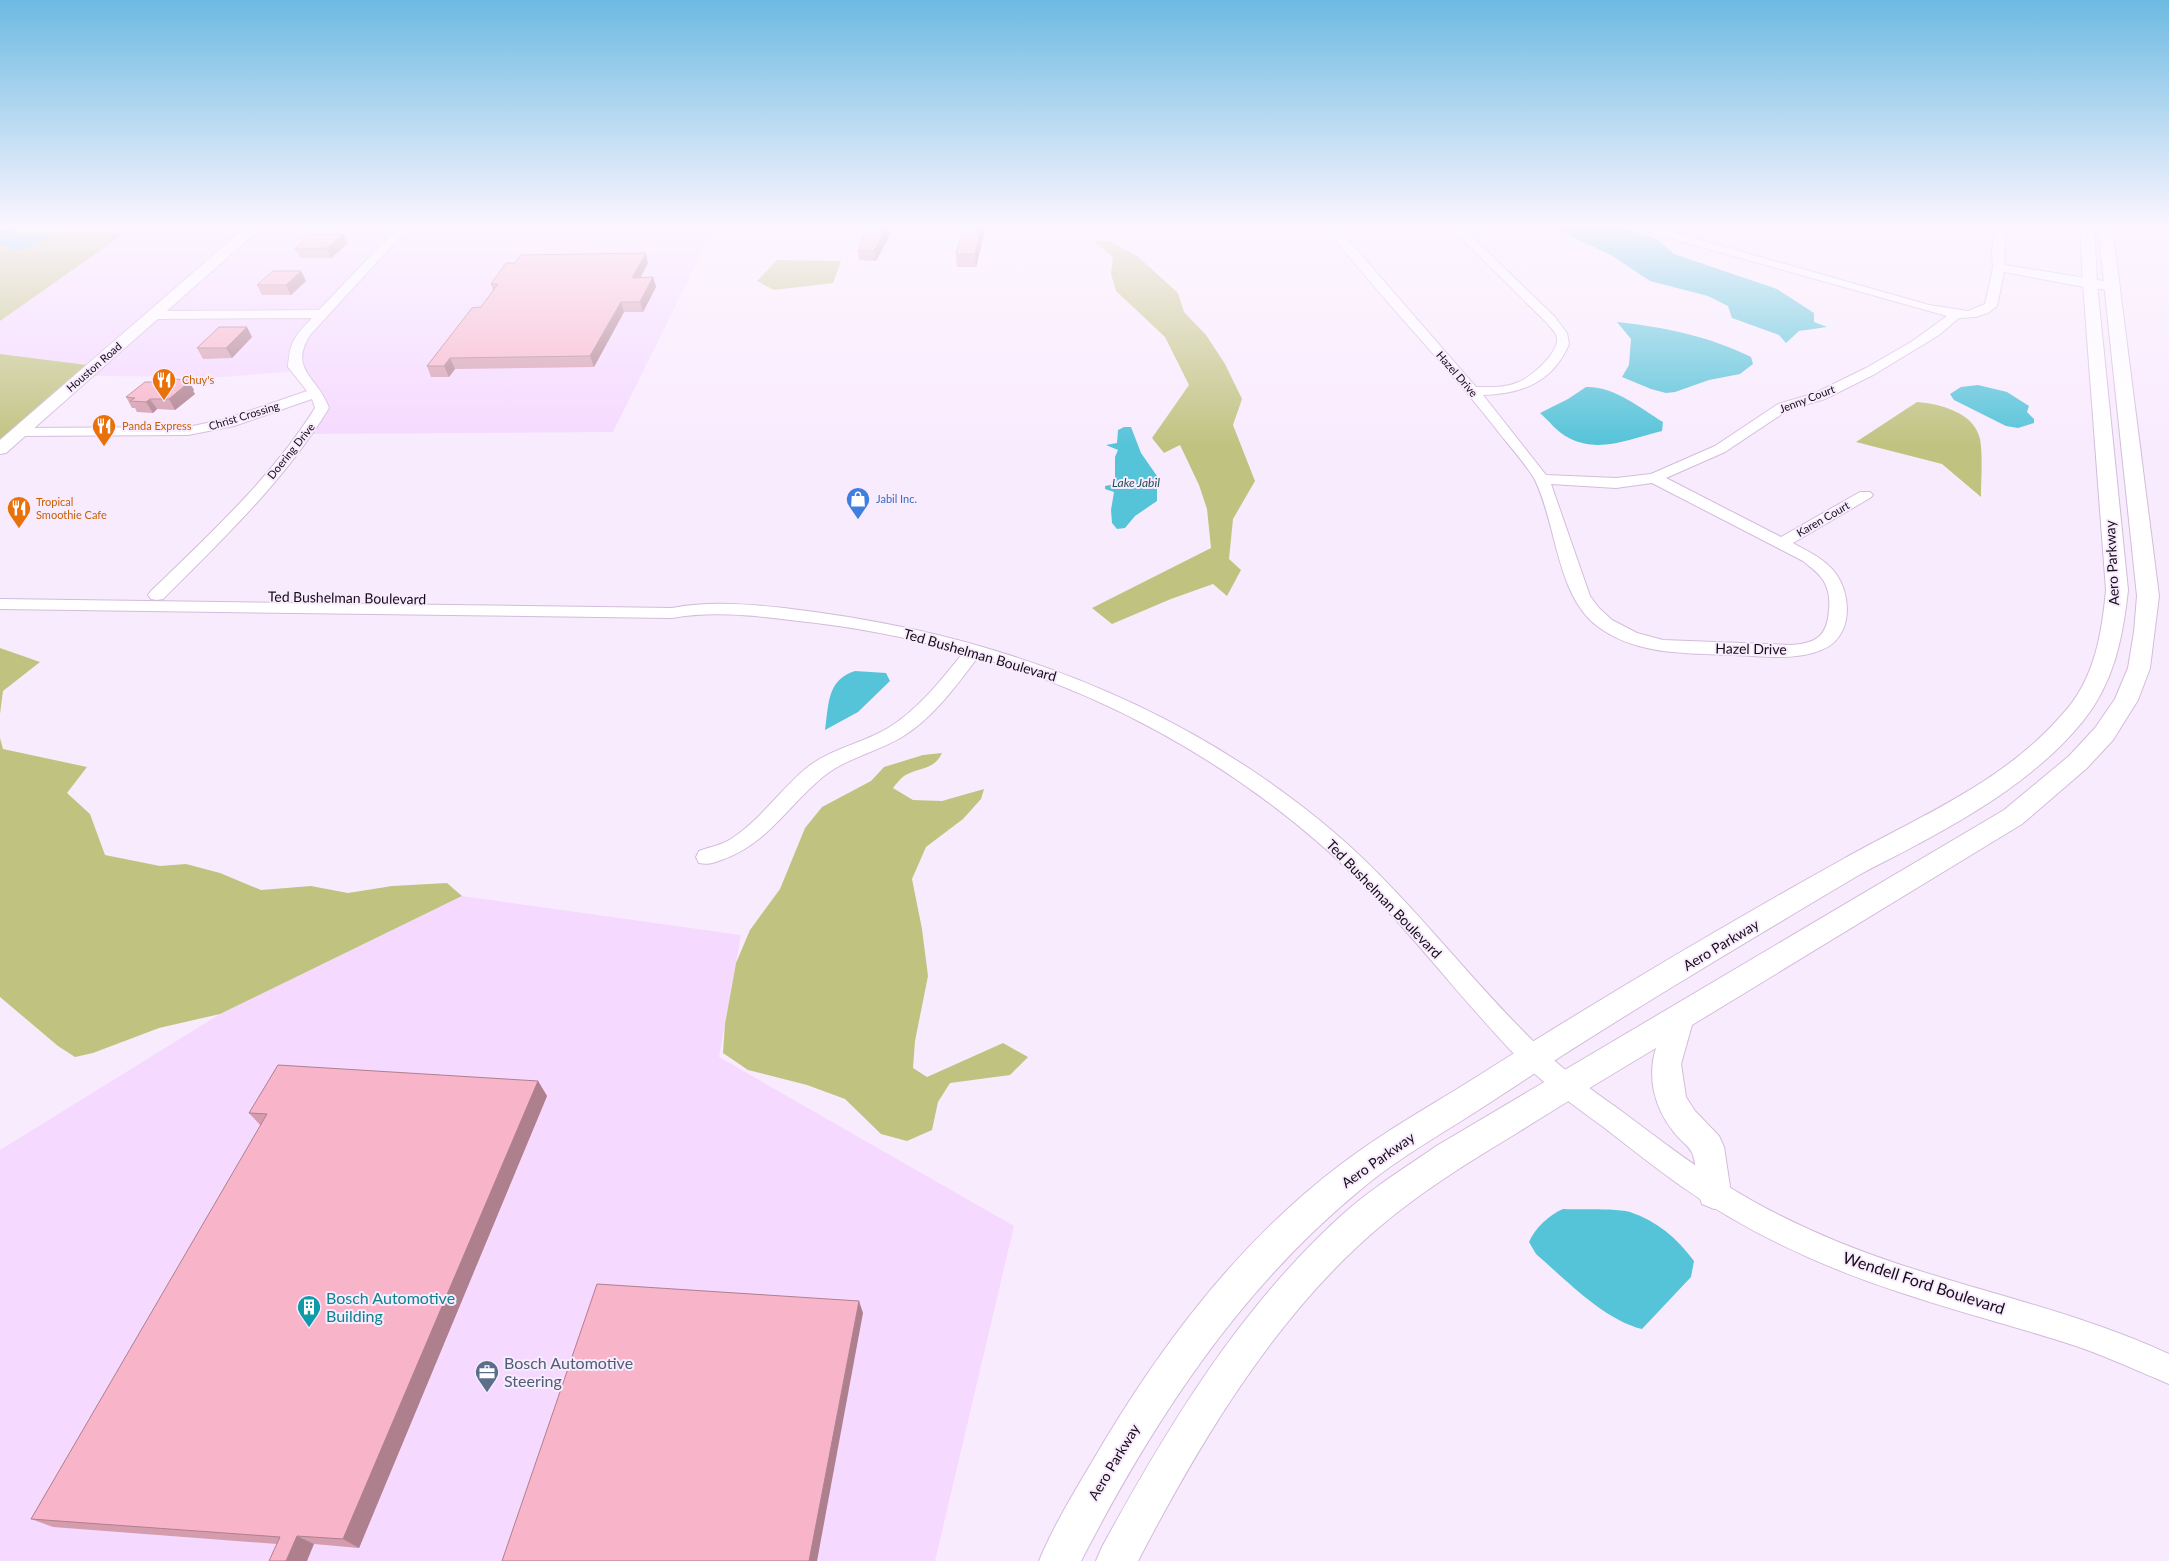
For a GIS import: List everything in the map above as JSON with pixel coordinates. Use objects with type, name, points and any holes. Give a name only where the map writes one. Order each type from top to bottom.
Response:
[{"type":"main road","name":"Houston Road","points":[[0,449],[172,299]]},
{"type":"main road","name":"Aero Parkway","points":[[1059,1561],[1097,1487],[1154,1396],[1212,1314],[1276,1241],[1350,1177],[1533,1056],[1861,862],[1946,816],[2010,773],[2050,742],[2078,712],[2095,682],[2107,654],[2114,625],[2117,590],[2101,299]]},
{"type":"main road","name":"Aero Parkway","points":[[1116,1561],[1158,1483],[1218,1384],[1255,1334],[1318,1263],[1356,1225],[1392,1196],[1450,1156],[2013,817],[2078,762],[2104,734],[2126,700],[2139,668],[2146,632],[2148,596],[2102,299]]},
{"type":"main road","points":[[1680,1016],[1666,1064],[1671,1101],[1684,1121],[1708,1147],[1714,1193]]},
{"type":"street","points":[[315,393],[296,371],[294,356],[301,338],[337,299]]},
{"type":"street","name":"Hazel Drive","points":[[1393,299],[1472,391],[1542,479],[1581,596],[1590,612],[1602,622],[1619,632],[1642,641],[1670,647],[1777,652],[1800,650],[1815,646],[1826,640],[1837,625],[1839,596],[1831,577],[1822,567],[1654,478]]},
{"type":"street","points":[[1472,391],[1520,387],[1529,382],[1563,348],[1564,339],[1559,330],[1529,299]]},
{"type":"street","points":[[1896,299],[1955,314],[1979,313],[1991,306],[1993,299]]},
{"type":"street","points":[[153,315],[323,314]]},
{"type":"street","name":"Jenny Court","points":[[1654,478],[1720,449],[1739,438],[1766,416],[1787,405],[1821,396],[1850,381],[1939,330],[1953,320],[1955,314]]},
{"type":"street","name":"Christ Crossing","points":[[21,432],[188,431],[229,423],[315,393]]},
{"type":"street","name":"Doering Drive","points":[[157,595],[223,530],[306,434],[322,408],[315,393]]},
{"type":"street","points":[[1542,479],[1616,483],[1654,478]]},
{"type":"street","name":"Karen Court","points":[[1780,544],[1865,495]]},
{"type":"street","name":"Ted Bushelman Boulevard","points":[[0,593],[680,601],[693,608]]},
{"type":"street","name":"Ted Bushelman Boulevard","points":[[0,604],[672,613],[693,608],[748,610],[828,619],[902,632],[974,650],[1052,674],[1157,723],[1241,773],[1305,820],[1361,871],[1533,1056],[1568,1086]]},
{"type":"street","points":[[707,857],[738,844],[766,822],[803,783],[825,766],[849,751],[894,732],[923,712],[939,696],[974,650]]},
{"type":"street","name":"Wendell Ford Boulevard","points":[[1568,1086],[1670,1164],[1755,1218],[1848,1260],[1919,1285],[2129,1349],[2169,1369]]},
{"type":"shaded area","points":[[31,299],[679,299],[613,432],[306,434],[322,408],[296,371],[224,377],[83,376],[95,366],[0,354],[0,321]]},
{"type":"shaded area","name":"Bosch Automotive Steering","points":[[462,896],[741,935],[719,1057],[1014,1226],[935,1561],[0,1561],[0,1150],[220,1014]]},
{"type":"green space","points":[[0,299],[31,299],[0,321]]},
{"type":"green space","points":[[1124,299],[1180,299],[1184,312],[1206,335],[1225,364],[1242,399],[1233,425],[1255,481],[1233,519],[1229,559],[1241,570],[1227,596],[1213,584],[1171,599],[1112,624],[1092,608],[1211,548],[1207,509],[1199,485],[1180,445],[1164,453],[1152,438],[1189,385],[1165,337]]},
{"type":"green space","points":[[0,354],[95,366],[0,449]]},
{"type":"green space","points":[[1917,402],[1945,407],[1955,411],[1971,422],[1977,430],[1981,452],[1981,497],[1942,464],[1856,442]]},
{"type":"green space","points":[[0,648],[40,662],[3,691],[0,714]]},
{"type":"green space","points":[[0,738],[3,749],[87,767],[67,793],[90,814],[105,855],[160,866],[186,864],[220,873],[261,890],[311,886],[348,893],[392,886],[447,883],[462,896],[220,1014],[159,1028],[93,1053],[75,1057],[58,1046],[0,997]]},
{"type":"green space","points":[[942,753],[935,763],[909,773],[893,788],[913,800],[942,801],[984,789],[981,799],[963,819],[926,847],[912,879],[922,929],[928,976],[915,1041],[913,1068],[927,1077],[1003,1043],[1028,1057],[1010,1075],[950,1083],[938,1102],[932,1130],[907,1141],[881,1134],[845,1099],[807,1085],[748,1070],[723,1053],[725,1024],[736,963],[750,930],[780,889],[805,828],[822,807],[871,781],[884,767],[923,755]]},
{"type":"water","points":[[1714,299],[1792,299],[1814,313],[1814,322],[1827,327],[1799,331],[1786,343],[1779,335],[1732,318],[1728,306]]},
{"type":"water","points":[[1617,322],[1669,330],[1719,343],[1751,357],[1753,364],[1740,374],[1709,380],[1675,392],[1666,393],[1651,389],[1622,377],[1629,365],[1631,339]]},
{"type":"water","points":[[1978,385],[2007,392],[2029,406],[2027,412],[2034,419],[2034,423],[2018,428],[2006,426],[1954,400],[1950,394],[1961,387]]},
{"type":"water","points":[[1586,387],[1607,390],[1626,399],[1663,422],[1662,431],[1627,441],[1604,445],[1580,443],[1565,436],[1540,413],[1568,399]]},
{"type":"water","name":"Lake Jabil","points":[[1124,427],[1131,427],[1141,453],[1157,476],[1157,501],[1135,516],[1125,528],[1117,529],[1112,523],[1111,510],[1114,492],[1105,489],[1105,486],[1115,484],[1115,457],[1118,450],[1106,445],[1117,443],[1118,430]]},
{"type":"water","points":[[855,671],[886,673],[890,681],[858,712],[825,730],[829,702],[834,687],[839,680]]},
{"type":"water","points":[[1563,1209],[1623,1211],[1649,1220],[1666,1231],[1694,1261],[1691,1277],[1642,1329],[1613,1317],[1586,1298],[1559,1275],[1536,1254],[1529,1242],[1543,1222]]},
{"type":"building","points":[[487,299],[642,299],[640,302],[621,302],[590,356],[450,358],[444,366],[427,366],[472,308],[481,307]]},
{"type":"building","points":[[219,327],[247,327],[226,348],[197,348]]},
{"type":"building","points":[[162,378],[188,380],[183,383],[188,383],[169,399],[150,399],[146,402],[130,401],[135,398],[126,397],[145,382],[156,382]]},
{"type":"building","name":"Bosch Automotive Building","points":[[278,1065],[538,1081],[343,1539],[297,1536],[286,1561],[269,1561],[280,1537],[31,1519],[267,1114],[249,1113]]},
{"type":"building","points":[[597,1284],[859,1301],[809,1561],[502,1561]]},
{"type":"place","name":"Chuy's","points":[[164,401]]},
{"type":"place","name":"Panda Express","points":[[104,447]]},
{"type":"place","name":"Jabil Inc.","points":[[858,520]]},
{"type":"place","name":"Tropical Smoothie Cafe","points":[[19,529]]},
{"type":"place","name":"Bosch Automotive Building","points":[[309,1328]]},
{"type":"place","name":"Bosch Automotive Steering","points":[[487,1393]]}]
